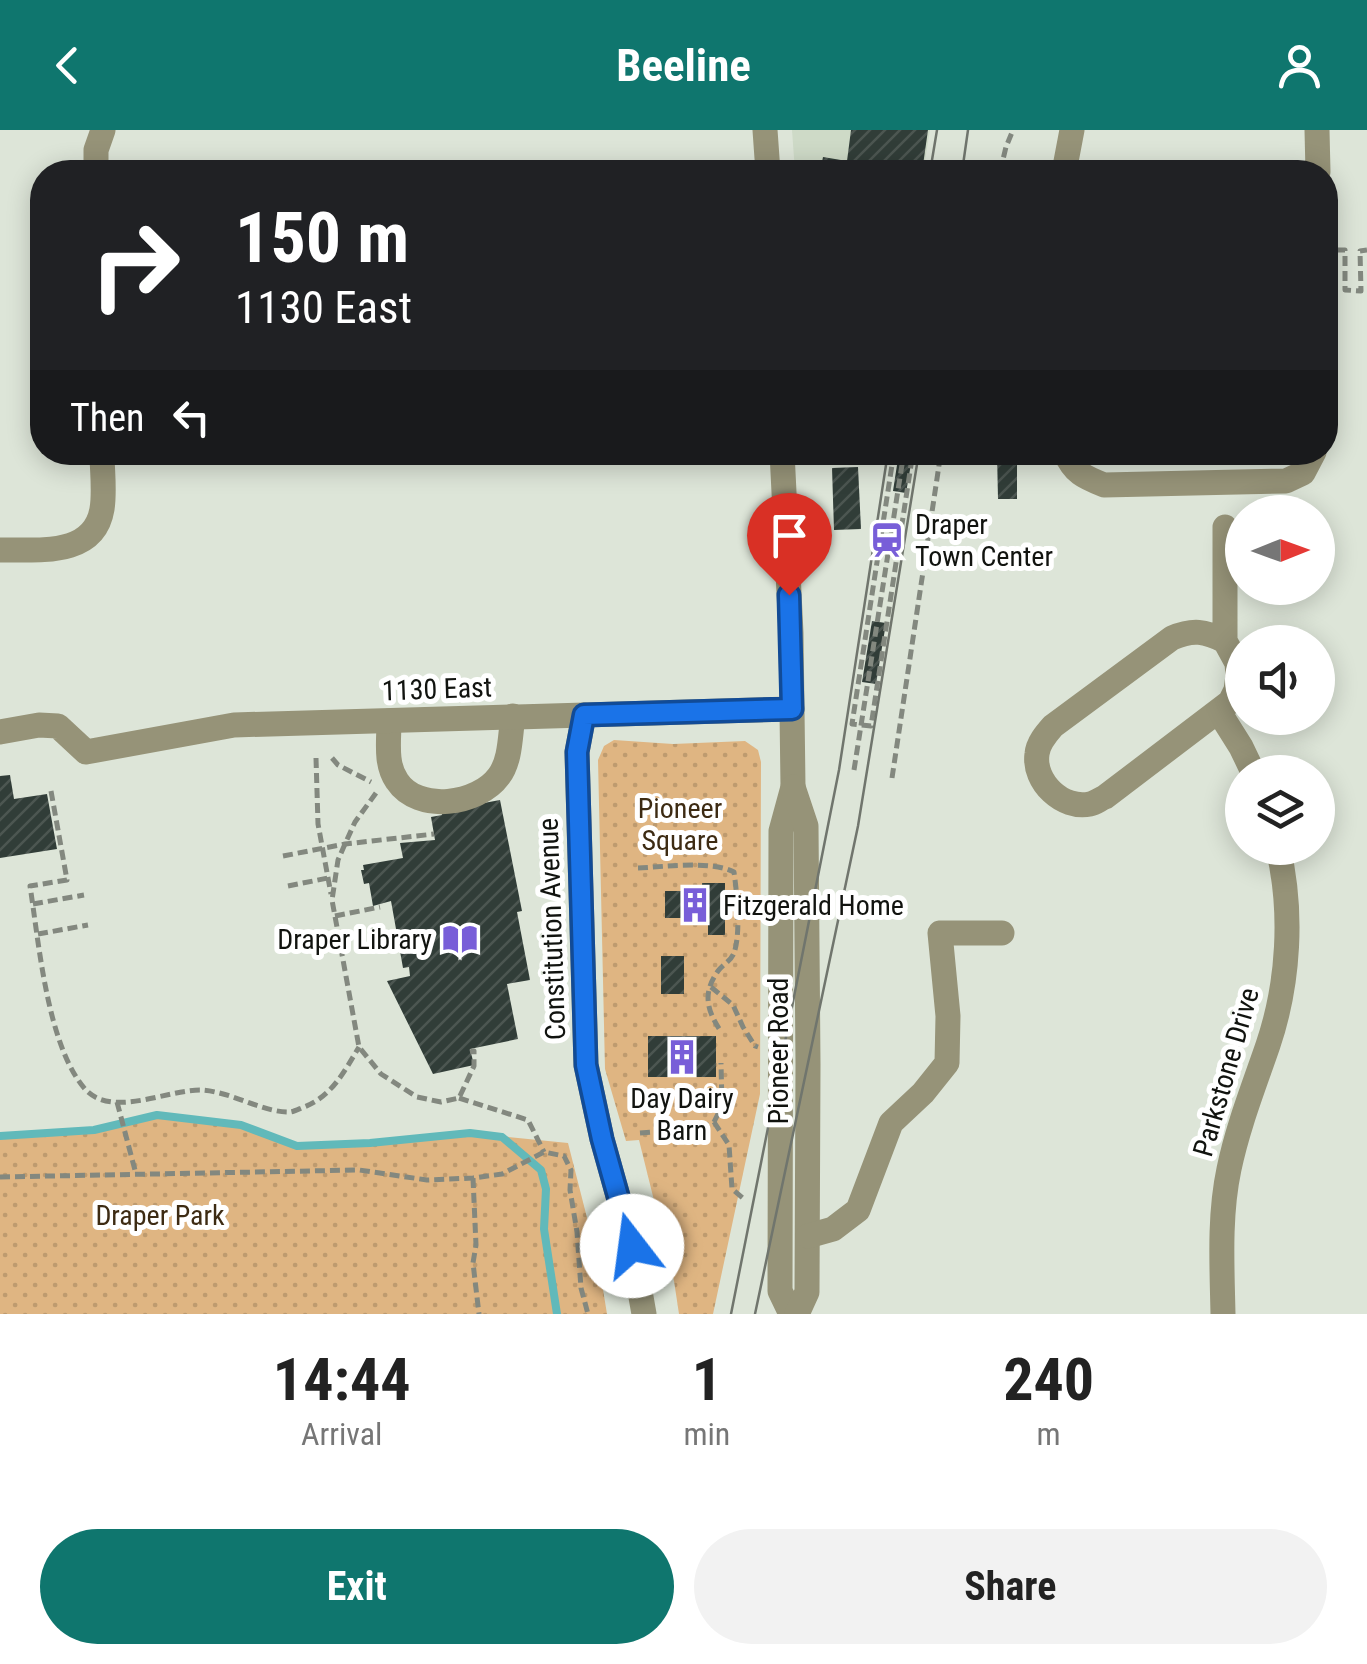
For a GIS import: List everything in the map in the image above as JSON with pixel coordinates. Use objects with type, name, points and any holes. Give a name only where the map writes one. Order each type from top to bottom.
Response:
[{"type":"street","points":[[96,160],[103,130]]},
{"type":"street","points":[[765,130],[767,160]]},
{"type":"street","points":[[1066,160],[1072,130]]},
{"type":"street","points":[[1318,130],[1318,160]]},
{"type":"street","points":[[0,550],[67,548],[90,534],[103,508],[102,465]]},
{"type":"street","name":"Pioneer Road","points":[[783,465],[793,787],[781,831],[780,1291],[794,1314],[807,1292],[808,1236],[806,826],[793,787]]},
{"type":"street","points":[[1071,465],[1079,475],[1104,485],[1286,480],[1304,473],[1308,465]]},
{"type":"street","points":[[1225,642],[1203,632],[1188,631],[1172,638],[1053,726],[1043,737],[1037,754],[1038,770],[1059,798],[1074,804],[1090,804],[1105,797],[1225,707]]},
{"type":"street","name":"1130 East","points":[[0,732],[58,726],[86,752],[234,725],[792,709]]},
{"type":"street","points":[[1219,712],[1246,755]]},
{"type":"street","name":"Constitution Avenue","points":[[584,715],[577,752],[586,1065],[632,1246],[644,1314]]},
{"type":"street","points":[[389,721],[390,764],[397,782],[412,796],[436,802],[471,795],[496,780],[506,762],[512,716]]},
{"type":"street","name":"Parkstone Drive","points":[[1223,1314],[1223,1216],[1228,1173],[1281,996],[1286,904],[1280,865]]},
{"type":"street","points":[[808,1236],[833,1228],[858,1210],[892,1123],[923,1094],[946,1063],[948,1016],[940,933],[1002,933]]},
{"type":"path","points":[[1003,160],[1014,130]]},
{"type":"path","points":[[1338,250],[1345,250],[1346,290],[1361,291],[1360,251],[1367,250]]},
{"type":"path","points":[[892,465],[852,724],[871,726],[911,465]]},
{"type":"path","points":[[854,770],[902,465]]},
{"type":"path","points":[[892,778],[939,465]]},
{"type":"path","points":[[316,758],[318,824],[359,1047],[381,1074],[417,1097],[441,1102],[459,1098],[528,1120],[542,1153]]},
{"type":"path","points":[[332,900],[338,860],[354,822],[380,789]]},
{"type":"path","points":[[51,791],[66,880],[30,886],[56,1034],[71,1070],[88,1092],[100,1100],[117,1102],[198,1090],[230,1094],[264,1108],[291,1112],[318,1102],[336,1085],[359,1047]]},
{"type":"path","points":[[283,856],[434,834]]},
{"type":"path","points":[[638,868],[724,867],[734,872],[735,948],[706,998],[709,1014],[720,1030]]},
{"type":"path","points":[[288,886],[328,878]]},
{"type":"path","points":[[33,904],[84,895]]},
{"type":"path","points":[[335,916],[380,907]]},
{"type":"path","points":[[38,934],[88,925]]},
{"type":"path","points":[[710,986],[733,1006],[755,1046],[766,1050]]},
{"type":"path","points":[[459,1098],[474,1066],[474,1051],[470,1052]]},
{"type":"path","points":[[640,1133],[696,1129],[714,1122],[722,1106],[721,1063]]},
{"type":"path","points":[[117,1102],[136,1174]]},
{"type":"path","points":[[714,1122],[729,1145],[732,1189],[744,1198]]},
{"type":"path","points":[[0,1177],[359,1170],[427,1180],[502,1174],[542,1153],[564,1156],[571,1170],[581,1288],[588,1314]]},
{"type":"path","points":[[472,1178],[476,1245],[473,1263],[479,1314]]},
{"type":"shaded area","points":[[792,130],[930,130],[925,160],[794,160]]},
{"type":"green space","name":"Pioneer Square","points":[[614,740],[673,744],[745,741],[758,750],[761,762],[760,1094],[713,1314],[679,1314],[639,1140],[626,1141],[605,1069],[598,760],[604,746]]},
{"type":"green space","name":"Draper Park","points":[[157,1115],[241,1125],[297,1146],[470,1133],[568,1143],[599,1265],[607,1314],[0,1314],[0,1137],[94,1130]]},
{"type":"building","points":[[851,130],[928,130],[924,160],[847,160]]},
{"type":"building","points":[[897,465],[911,465],[906,493],[893,491]]},
{"type":"building","points":[[997,465],[1017,465],[1017,499],[998,499]]},
{"type":"building","points":[[858,467],[861,529],[834,530],[832,468]]},
{"type":"building","points":[[872,621],[886,623],[876,684],[862,682]]},
{"type":"building","points":[[10,775],[14,799],[47,794],[57,849],[0,858],[0,776]]},
{"type":"building","name":"Draper Library","points":[[500,800],[522,911],[517,912],[530,980],[507,984],[518,1039],[470,1049],[474,1065],[433,1074],[387,981],[410,976],[409,967],[403,968],[391,901],[373,906],[369,883],[364,884],[361,870],[363,865],[403,858],[400,843],[435,840],[431,817],[442,815],[441,811]]},
{"type":"building","name":"Fitzgerald Home","points":[[702,883],[725,883],[725,935],[708,935],[708,923],[665,918],[665,891],[702,891]]},
{"type":"building","points":[[661,956],[684,956],[684,994],[661,994]]},
{"type":"building","name":"Day Dairy Barn","points":[[648,1036],[716,1036],[716,1077],[648,1077]]},
{"type":"waterway","points":[[0,1136],[94,1130],[157,1115],[241,1125],[297,1146],[470,1133],[502,1137],[541,1170],[546,1189],[544,1229],[557,1314]]},
{"type":"tram line","points":[[932,160],[937,130]]},
{"type":"tram line","points":[[964,160],[968,130]]},
{"type":"tram line","points":[[731,1314],[839,770],[886,465]]},
{"type":"tram line","points":[[755,1314],[858,826],[917,465]]},
{"type":"place","name":"Draper Town Center","points":[[887,540]]},
{"type":"place","name":"Fitzgerald Home","points":[[695,905]]},
{"type":"place","name":"Draper Library","points":[[460,939]]},
{"type":"place","name":"Day Dairy Barn","points":[[682,1057]]},
{"type":"route","points":[[632,1246],[586,1065],[577,752],[584,715],[792,709],[789,595]]}]
